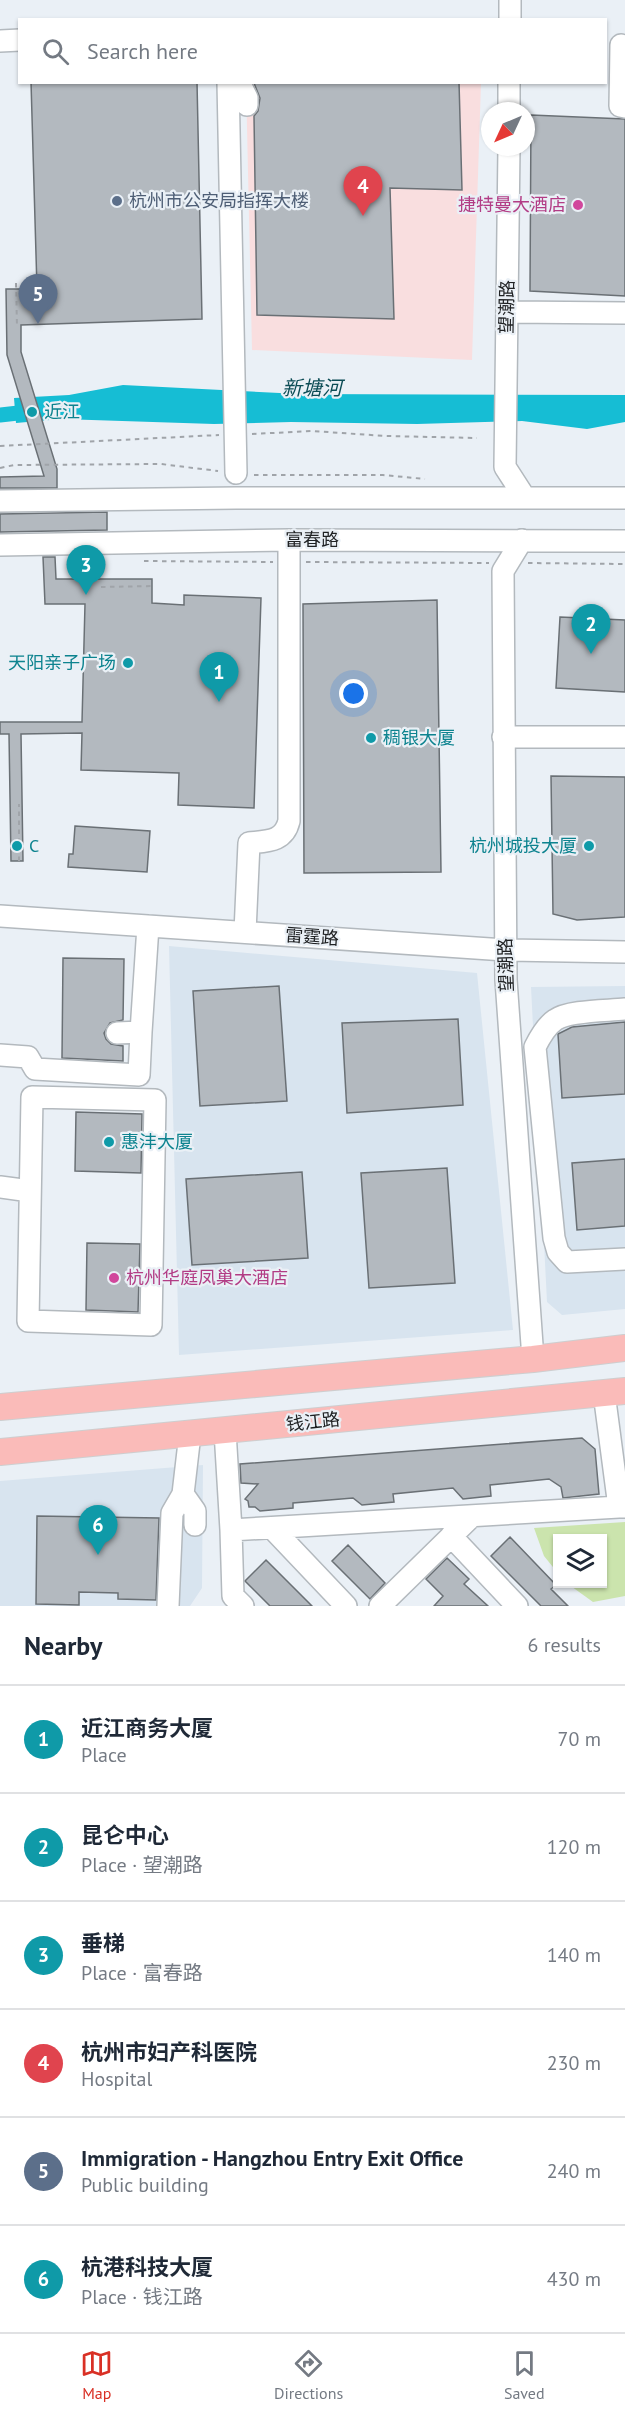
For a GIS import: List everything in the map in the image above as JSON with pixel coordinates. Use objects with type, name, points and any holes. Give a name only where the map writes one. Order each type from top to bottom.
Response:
[{"type":"main road","points":[[0,1407],[533,1359],[625,1348]]},
{"type":"main road","name":"钱江路","points":[[0,1452],[614,1392]]},
{"type":"street","points":[[510,0],[510,18]]},
{"type":"street","points":[[0,41],[18,40]]},
{"type":"street","points":[[617,44],[620,106],[625,107]]},
{"type":"street","points":[[228,84],[236,473]]},
{"type":"street","points":[[240,84],[247,98],[247,105]]},
{"type":"street","points":[[509,84],[509,102]]},
{"type":"street","name":"望潮路","points":[[505,459],[509,156]]},
{"type":"street","points":[[507,312],[625,313]]},
{"type":"street","points":[[505,459],[525,498]]},
{"type":"street","points":[[482,499],[505,459]]},
{"type":"street","points":[[0,501],[236,498],[625,498]]},
{"type":"street","points":[[482,539],[505,565],[522,540]]},
{"type":"street","points":[[245,932],[249,843],[275,840],[286,831],[289,821],[289,540]]},
{"type":"street","name":"富春路","points":[[0,545],[289,540],[625,541]]},
{"type":"street","name":"望潮路","points":[[505,565],[503,737],[505,950],[533,1359]]},
{"type":"street","points":[[503,737],[625,736]]},
{"type":"street","name":"雷霆路","points":[[0,916],[505,950],[625,952]]},
{"type":"street","points":[[0,1055],[28,1057],[35,1069],[139,1075],[147,926]]},
{"type":"street","points":[[625,1009],[572,1014],[556,1019],[544,1031],[535,1047],[554,1238],[558,1252],[567,1262],[625,1259]]},
{"type":"street","points":[[117,1032],[141,1032]]},
{"type":"street","points":[[32,1097],[155,1100],[151,1325],[28,1322],[30,1191],[32,1097]]},
{"type":"street","points":[[518,1142],[544,1141]]},
{"type":"street","points":[[0,1187],[30,1191]]},
{"type":"street","points":[[231,1530],[622,1507],[614,1392]]},
{"type":"street","points":[[225,1431],[233,1596],[243,1606]]},
{"type":"street","points":[[168,1606],[172,1513],[183,1494],[190,1434]]},
{"type":"street","points":[[183,1494],[195,1511],[195,1525]]},
{"type":"street","points":[[380,1606],[472,1516]]},
{"type":"street","points":[[272,1527],[346,1606]]},
{"type":"street","points":[[452,1536],[517,1606]]},
{"type":"path","points":[[16,283],[17,327]]},
{"type":"path","points":[[134,561],[275,562]]},
{"type":"path","points":[[299,562],[625,564]]},
{"type":"path","points":[[101,587],[155,586]]},
{"type":"path","points":[[19,804],[19,861]]},
{"type":"shaded area","points":[[246,84],[481,84],[472,360],[252,350]]},
{"type":"shaded area","points":[[169,946],[477,973],[513,1330],[179,1355]]},
{"type":"shaded area","points":[[625,986],[625,1309],[562,1315],[547,1302],[531,987]]},
{"type":"shaded area","points":[[203,1465],[202,1588],[190,1606],[0,1606],[0,1481]]},
{"type":"green space","points":[[625,1522],[625,1596],[593,1602],[574,1588],[607,1588],[607,1534],[553,1534],[553,1567],[544,1556],[534,1528]]},
{"type":"water","points":[[123,385],[300,394],[625,395],[625,422],[587,429],[522,421],[417,424],[291,422],[214,424],[61,419],[16,423],[14,398],[69,395]]},
{"type":"building","name":"杭州市公安局指挥大楼","points":[[31,84],[197,84],[202,319],[21,325],[21,352],[57,469],[57,488],[0,488],[0,477],[44,476],[7,355],[6,289],[37,289]]},
{"type":"building","points":[[254,84],[459,84],[462,190],[390,188],[394,319],[257,315],[254,116],[258,111],[260,98]]},
{"type":"building","name":"捷特曼大酒店","points":[[535,115],[625,119],[625,296],[530,291],[531,156],[535,156]]},
{"type":"building","points":[[107,512],[107,530],[0,532],[0,514]]},
{"type":"building","points":[[43,557],[55,557],[56,579],[152,579],[152,603],[184,605],[184,595],[261,598],[254,808],[178,805],[179,773],[81,770],[82,733],[21,734],[23,861],[11,861],[9,734],[0,734],[0,722],[82,722],[85,604],[45,604]]},
{"type":"building","name":"稠银大厦","points":[[437,600],[441,872],[304,873],[303,604]]},
{"type":"building","points":[[560,617],[625,620],[625,692],[556,688]]},
{"type":"building","name":"杭州城投大厦","points":[[551,776],[625,777],[625,917],[577,920],[553,914]]},
{"type":"building","points":[[75,826],[150,831],[147,872],[68,867],[69,854],[73,854]]},
{"type":"building","points":[[63,958],[124,959],[123,1020],[110,1023],[104,1033],[111,1044],[123,1046],[123,1061],[62,1058]]},
{"type":"building","points":[[279,986],[287,1101],[200,1106],[193,991]]},
{"type":"building","points":[[458,1019],[463,1105],[347,1113],[342,1023]]},
{"type":"building","points":[[625,1022],[625,1094],[562,1098],[558,1034],[572,1027]]},
{"type":"building","name":"惠沣大厦","points":[[76,1112],[142,1114],[141,1173],[75,1171]]},
{"type":"building","points":[[625,1159],[625,1226],[577,1230],[572,1163]]},
{"type":"building","points":[[447,1168],[455,1283],[369,1288],[361,1173]]},
{"type":"building","points":[[302,1172],[308,1258],[192,1265],[186,1179]]},
{"type":"building","name":"杭州华庭凤巢大酒店","points":[[87,1243],[140,1244],[138,1312],[86,1310]]},
{"type":"building","points":[[582,1438],[595,1449],[599,1494],[563,1498],[561,1487],[549,1479],[490,1485],[491,1496],[463,1499],[453,1488],[393,1494],[394,1502],[362,1505],[353,1498],[293,1503],[293,1508],[260,1511],[255,1507],[249,1507],[245,1499],[258,1484],[241,1483],[240,1464]]},
{"type":"building","points":[[37,1516],[159,1518],[156,1600],[118,1599],[118,1593],[79,1592],[79,1605],[36,1604]]},
{"type":"building","points":[[510,1537],[553,1582],[551,1589],[568,1606],[541,1606],[491,1556]]},
{"type":"building","points":[[348,1545],[385,1583],[370,1599],[332,1561]]},
{"type":"building","points":[[447,1558],[469,1579],[464,1584],[488,1606],[434,1606],[443,1596],[426,1579]]},
{"type":"building","points":[[266,1560],[312,1606],[270,1606],[245,1581]]},
{"type":"waterway","name":"新塘河","points":[[0,415],[36,411]]},
{"type":"place","name":"杭州市公安局指挥大楼","points":[[117,201]]},
{"type":"place","name":"捷特曼大酒店","points":[[578,205]]},
{"type":"place","name":"杭州市妇产科医院","points":[[363,216]]},
{"type":"place","name":"Immigration - Hangzhou Entry Exit Office","points":[[38,324]]},
{"type":"place","name":"近江","points":[[32,412]]},
{"type":"place","name":"垂梯","points":[[86,595]]},
{"type":"place","name":"昆仑中心","points":[[591,654]]},
{"type":"place","name":"天阳亲子广场","points":[[128,663]]},
{"type":"place","name":"近江商务大厦","points":[[219,702]]},
{"type":"place","name":"稠银大厦","points":[[371,738]]},
{"type":"place","name":"C","points":[[17,846]]},
{"type":"place","name":"杭州城投大厦","points":[[589,846]]},
{"type":"place","name":"惠沣大厦","points":[[109,1142]]},
{"type":"place","name":"杭州华庭凤巢大酒店","points":[[114,1278]]},
{"type":"place","name":"杭港科技大厦","points":[[98,1555]]}]
